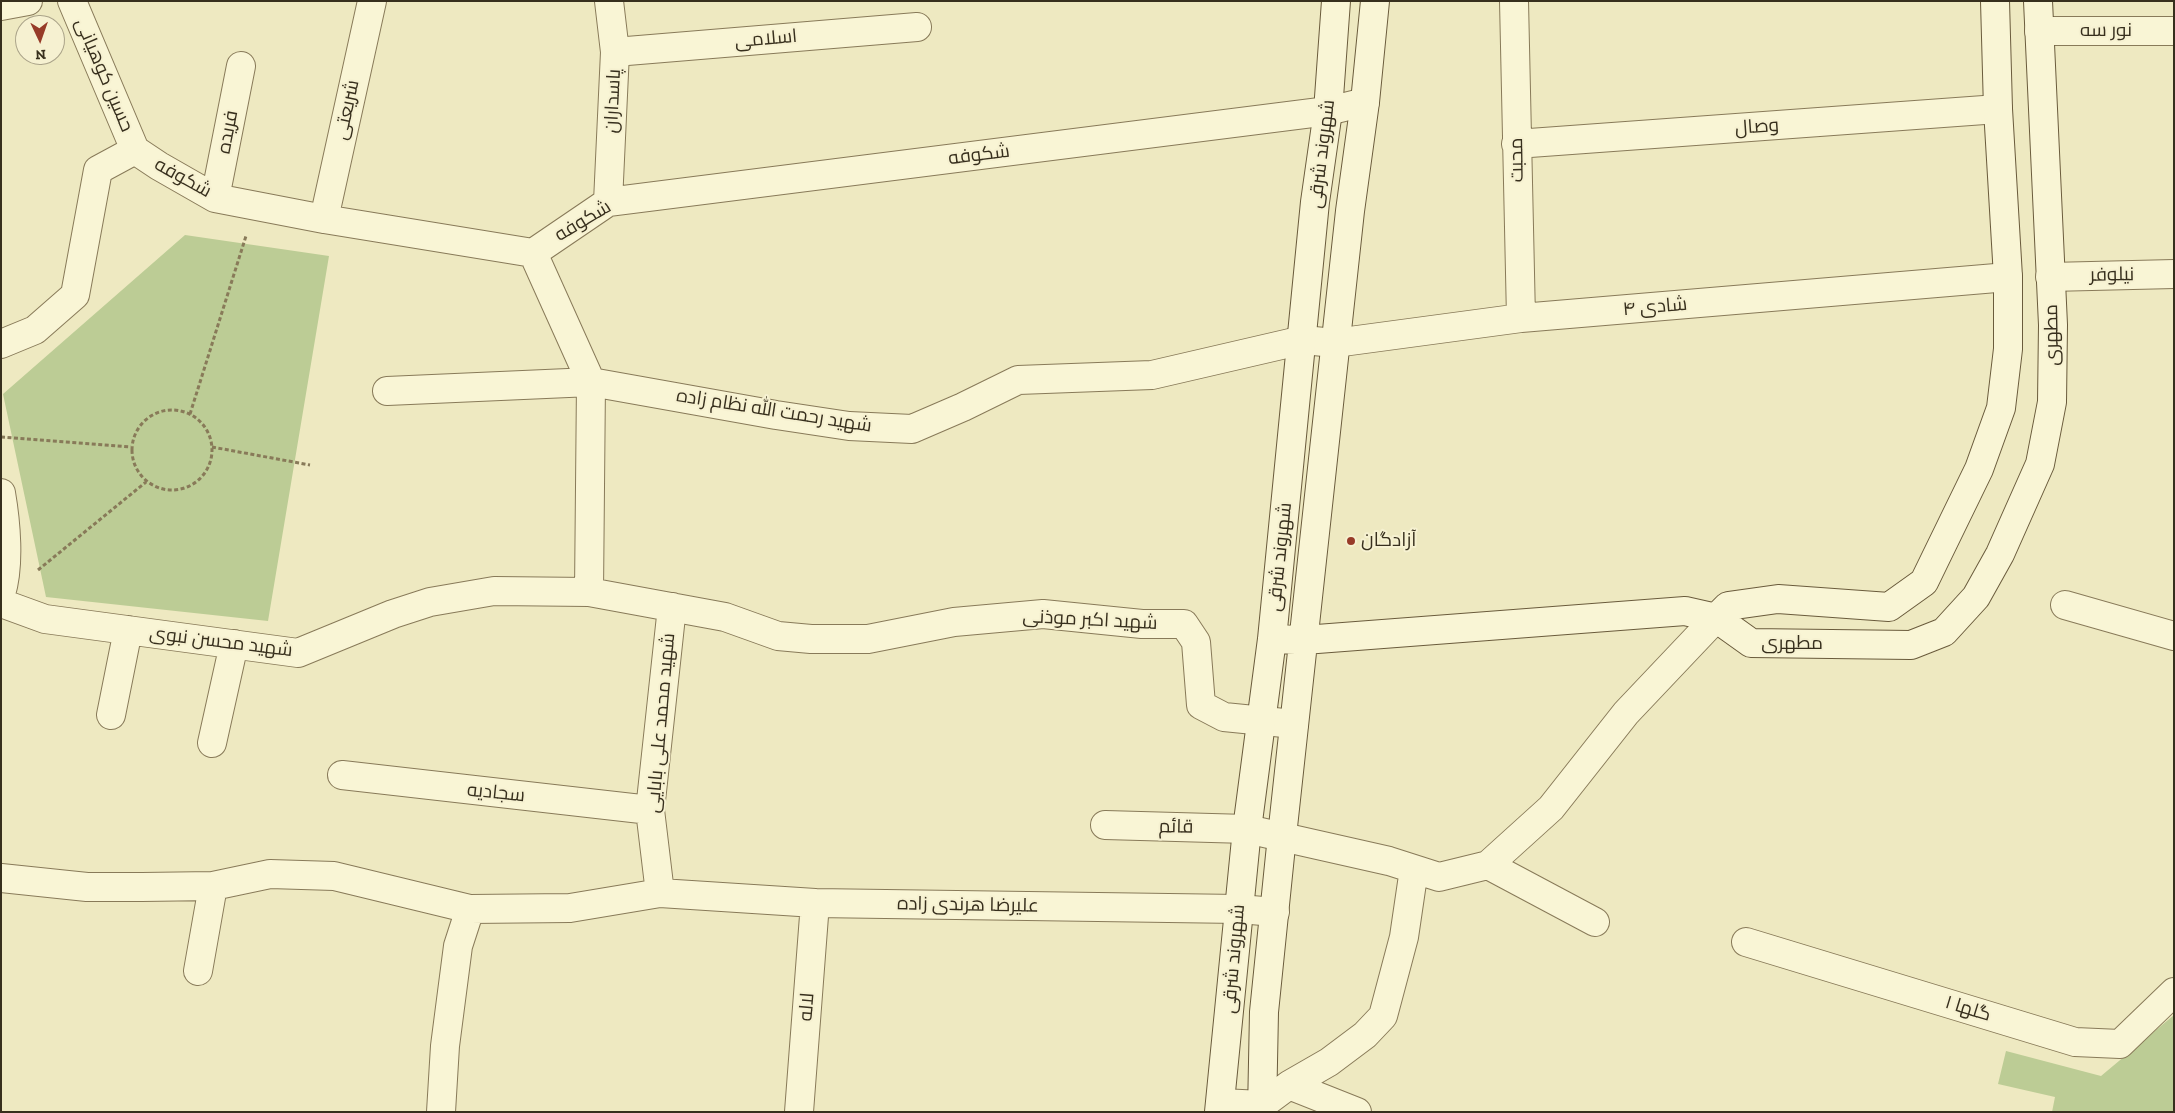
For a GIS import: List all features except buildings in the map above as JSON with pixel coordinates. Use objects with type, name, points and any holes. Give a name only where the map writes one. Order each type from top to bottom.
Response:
[{"type":"street","points":[[1,6],[28,1]]},
{"type":"street","name":"حسین کوهیانی","points":[[72,1],[135,150]]},
{"type":"street","name":"شریعتی","points":[[324,219],[372,1]]},
{"type":"street","name":"پاسداران","points":[[608,202],[615,52],[609,1]]},
{"type":"street","name":"شهروند شرقی","points":[[1220,1107],[1239,909],[1272,640],[1303,340],[1315,202],[1328,111],[1336,1]]},
{"type":"street","name":"شهروند شرقی","points":[[1262,1108],[1264,1012],[1335,342],[1350,211],[1366,102],[1375,1]]},
{"type":"street","name":"محبت","points":[[1514,1],[1521,318]]},
{"type":"street","points":[[1595,922],[1488,865],[1551,808],[1626,713],[1728,606],[1778,599],[1889,607],[1924,582],[1979,469],[2001,408],[2008,349],[2008,277],[1998,109],[1995,1]]},
{"type":"street","name":"مطهری","points":[[1716,618],[1751,643],[1911,645],[1944,632],[1976,597],[2000,554],[2040,464],[2052,402],[2053,325],[2038,1]]},
{"type":"street","name":"اسلامی","points":[[615,52],[917,27]]},
{"type":"street","name":"نور سه","points":[[2039,31],[2174,31]]},
{"type":"street","name":"فریده","points":[[215,198],[242,66]]},
{"type":"street","name":"شکوفه","points":[[1,344],[35,330],[75,295],[98,170],[135,150],[215,198],[324,219],[533,253],[608,202],[1328,111],[1366,102]]},
{"type":"street","name":"وصال","points":[[1516,144],[1998,109]]},
{"type":"street","points":[[533,253],[591,382],[589,592]]},
{"type":"street","name":"نیلوفر","points":[[2008,277],[2174,274]]},
{"type":"street","name":"شادی ۴","points":[[1303,340],[1335,342],[1521,318],[2008,277]]},
{"type":"street","name":"شهید رحمت الله نظام زاده","points":[[387,390],[591,382],[840,425],[912,428],[963,407],[1018,380],[1152,375],[1303,340]]},
{"type":"street","points":[[1,492],[5,514],[5,580],[1,594]]},
{"type":"street","name":"شهید محسن نبوی","points":[[1,603],[45,618],[298,653],[393,614],[430,602],[494,591],[589,592],[672,607]]},
{"type":"street","points":[[2065,606],[2174,636]]},
{"type":"street","name":"شهید اکبر موذنی","points":[[672,607],[725,617],[778,636],[811,639],[868,639],[954,622],[1043,614],[1142,624],[1184,624],[1196,642],[1201,705],[1224,717],[1294,724]]},
{"type":"street","name":"شهید محمد علی بابایی","points":[[660,893],[650,810],[672,607]]},
{"type":"street","points":[[1272,640],[1304,640],[1685,611],[1716,618]]},
{"type":"street","points":[[110,715],[128,630]]},
{"type":"street","points":[[212,743],[234,644]]},
{"type":"street","name":"سجادیه","points":[[342,775],[650,810]]},
{"type":"street","name":"قائم","points":[[1106,825],[1248,829],[1389,861],[1439,877],[1488,865]]},
{"type":"street","points":[[1220,1107],[1262,1108],[1289,1085],[1329,1062],[1365,1035],[1383,1016],[1404,937],[1414,869]]},
{"type":"street","points":[[1,878],[87,887],[213,886],[270,874],[334,876],[470,909],[570,908],[660,893]]},
{"type":"street","points":[[198,971],[213,886]]},
{"type":"street","name":"علیرضا هرندی زاده","points":[[660,893],[816,902],[1239,909],[1275,912]]},
{"type":"street","name":"لاله","points":[[799,1112],[816,902]]},
{"type":"street","points":[[441,1112],[445,1046],[458,946],[470,909]]},
{"type":"street","name":"گلها ۱","points":[[1746,942],[2075,1042],[2120,1044],[2174,992]]},
{"type":"street","points":[[1289,1085],[1357,1112]]},
{"type":"path","points":[[190,414],[255,205]]},
{"type":"path","points":[[176,410],[190,414],[201,422],[209,434],[212,447],[211,460],[205,473],[196,482],[184,489],[171,491],[158,488],[146,482],[132,460],[131,448],[134,434],[151,415],[164,411],[176,410]]},
{"type":"path","points":[[1,437],[131,448]]},
{"type":"path","points":[[212,447],[310,465]]},
{"type":"path","points":[[32,575],[146,482]]},
{"type":"green space","points":[[185,235],[329,256],[268,621],[46,597],[3,394]]},
{"type":"green space","points":[[2174,1015],[2174,1112],[2052,1112],[2055,1097],[1998,1084],[2006,1051],[2101,1076]]},
{"type":"place","name":"آزادگان","points":[[1351,541]]}]
